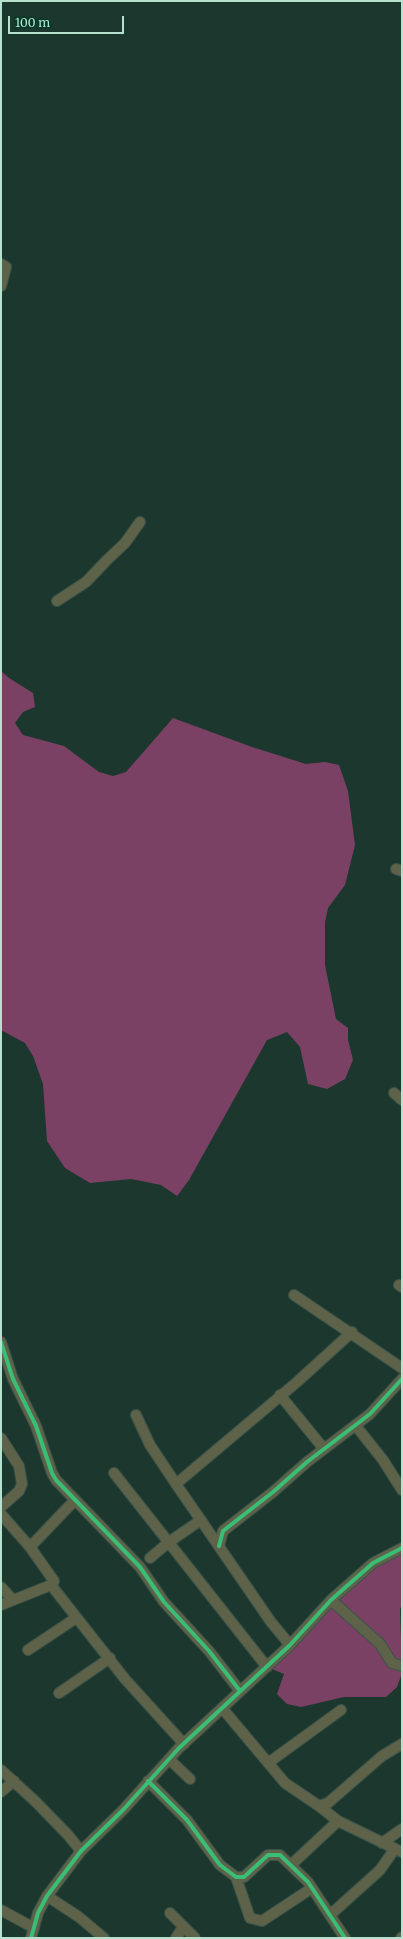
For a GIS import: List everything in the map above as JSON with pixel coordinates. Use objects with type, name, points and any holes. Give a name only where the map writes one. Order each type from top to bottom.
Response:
[{"type":"street","points":[[1,264],[6,267],[1,286]]},
{"type":"street","points":[[57,601],[86,582],[125,543],[140,522]]},
{"type":"street","points":[[394,1094],[402,1100]]},
{"type":"street","points":[[294,1295],[352,1332],[402,1368]]},
{"type":"street","points":[[176,1484],[352,1332]]},
{"type":"street","points":[[1,1348],[22,1399],[36,1426],[52,1473],[75,1500],[140,1568],[164,1602],[209,1651],[240,1691]]},
{"type":"street","points":[[219,1546],[223,1530],[273,1492],[307,1462],[356,1426],[370,1414],[402,1378]]},
{"type":"street","points":[[280,1395],[324,1449]]},
{"type":"street","points":[[136,1415],[150,1445],[176,1484],[271,1622],[290,1645]]},
{"type":"street","points":[[356,1426],[384,1460],[402,1490]]},
{"type":"street","points":[[1,1438],[19,1466],[22,1484],[19,1491],[1,1507]]},
{"type":"street","points":[[114,1473],[267,1667]]},
{"type":"street","points":[[30,1548],[75,1500]]},
{"type":"street","points":[[1,1514],[30,1548],[54,1581],[51,1585],[1,1605]]},
{"type":"street","points":[[150,1558],[169,1542],[201,1520]]},
{"type":"street","points":[[1,1910],[32,1933],[38,1913],[47,1896],[81,1851],[123,1810],[169,1759],[290,1645],[331,1600],[373,1563],[402,1548]]},
{"type":"street","points":[[51,1585],[76,1618],[110,1658],[125,1679],[184,1744]]},
{"type":"street","points":[[1,1587],[13,1600]]},
{"type":"street","points":[[331,1600],[380,1644],[392,1663],[402,1666]]},
{"type":"street","points":[[28,1650],[76,1618]]},
{"type":"street","points":[[59,1693],[110,1658]]},
{"type":"street","points":[[222,1708],[285,1783],[338,1821],[398,1851],[380,1870],[330,1915]]},
{"type":"street","points":[[268,1763],[341,1710]]},
{"type":"street","points":[[319,1806],[328,1803],[382,1756],[402,1744]]},
{"type":"street","points":[[169,1759],[190,1779]]},
{"type":"street","points":[[1,1770],[53,1819],[81,1851]]},
{"type":"street","points":[[148,1781],[188,1820],[220,1865],[236,1877],[250,1918],[262,1921],[312,1888]]},
{"type":"street","points":[[1,1792],[14,1782]]},
{"type":"street","points":[[292,1864],[338,1821]]},
{"type":"street","points":[[382,1843],[402,1829]]},
{"type":"street","points":[[236,1877],[244,1877],[268,1856],[274,1854],[280,1855],[292,1864],[312,1888],[345,1938]]},
{"type":"street","points":[[47,1896],[79,1917],[101,1937]]},
{"type":"street","points":[[170,1913],[195,1938]]},
{"type":"street","points":[[176,1938],[183,1927]]},
{"type":"shaded area","points":[[1,671],[9,678],[33,693],[35,707],[23,712],[15,723],[23,735],[64,746],[99,772],[113,776],[126,772],[173,718],[252,747],[306,764],[325,762],[339,765],[348,791],[355,845],[345,885],[328,908],[325,922],[325,965],[336,1019],[348,1028],[348,1040],[353,1060],[345,1079],[327,1089],[308,1084],[300,1047],[287,1032],[267,1040],[189,1180],[177,1196],[161,1185],[131,1179],[90,1183],[65,1168],[47,1141],[43,1084],[33,1056],[25,1043],[1,1030]]},
{"type":"shaded area","points":[[399,1549],[402,1557],[402,1604],[400,1609],[402,1673],[397,1687],[386,1697],[344,1697],[301,1707],[287,1704],[277,1694],[284,1674],[267,1667],[331,1600]]},
{"type":"cycle path","points":[[1,1342],[13,1379],[36,1426],[52,1473],[56,1480],[140,1567],[164,1602],[209,1651],[240,1691]]},
{"type":"cycle path","points":[[219,1546],[223,1531],[273,1492],[307,1462],[370,1414],[402,1379]]},
{"type":"cycle path","points":[[31,1938],[38,1913],[47,1896],[81,1851],[123,1810],[179,1748],[290,1645],[331,1600],[373,1563],[402,1548]]},
{"type":"cycle path","points":[[148,1781],[187,1820],[220,1865],[236,1877],[244,1877],[268,1855],[280,1855],[308,1882],[345,1938]]}]
